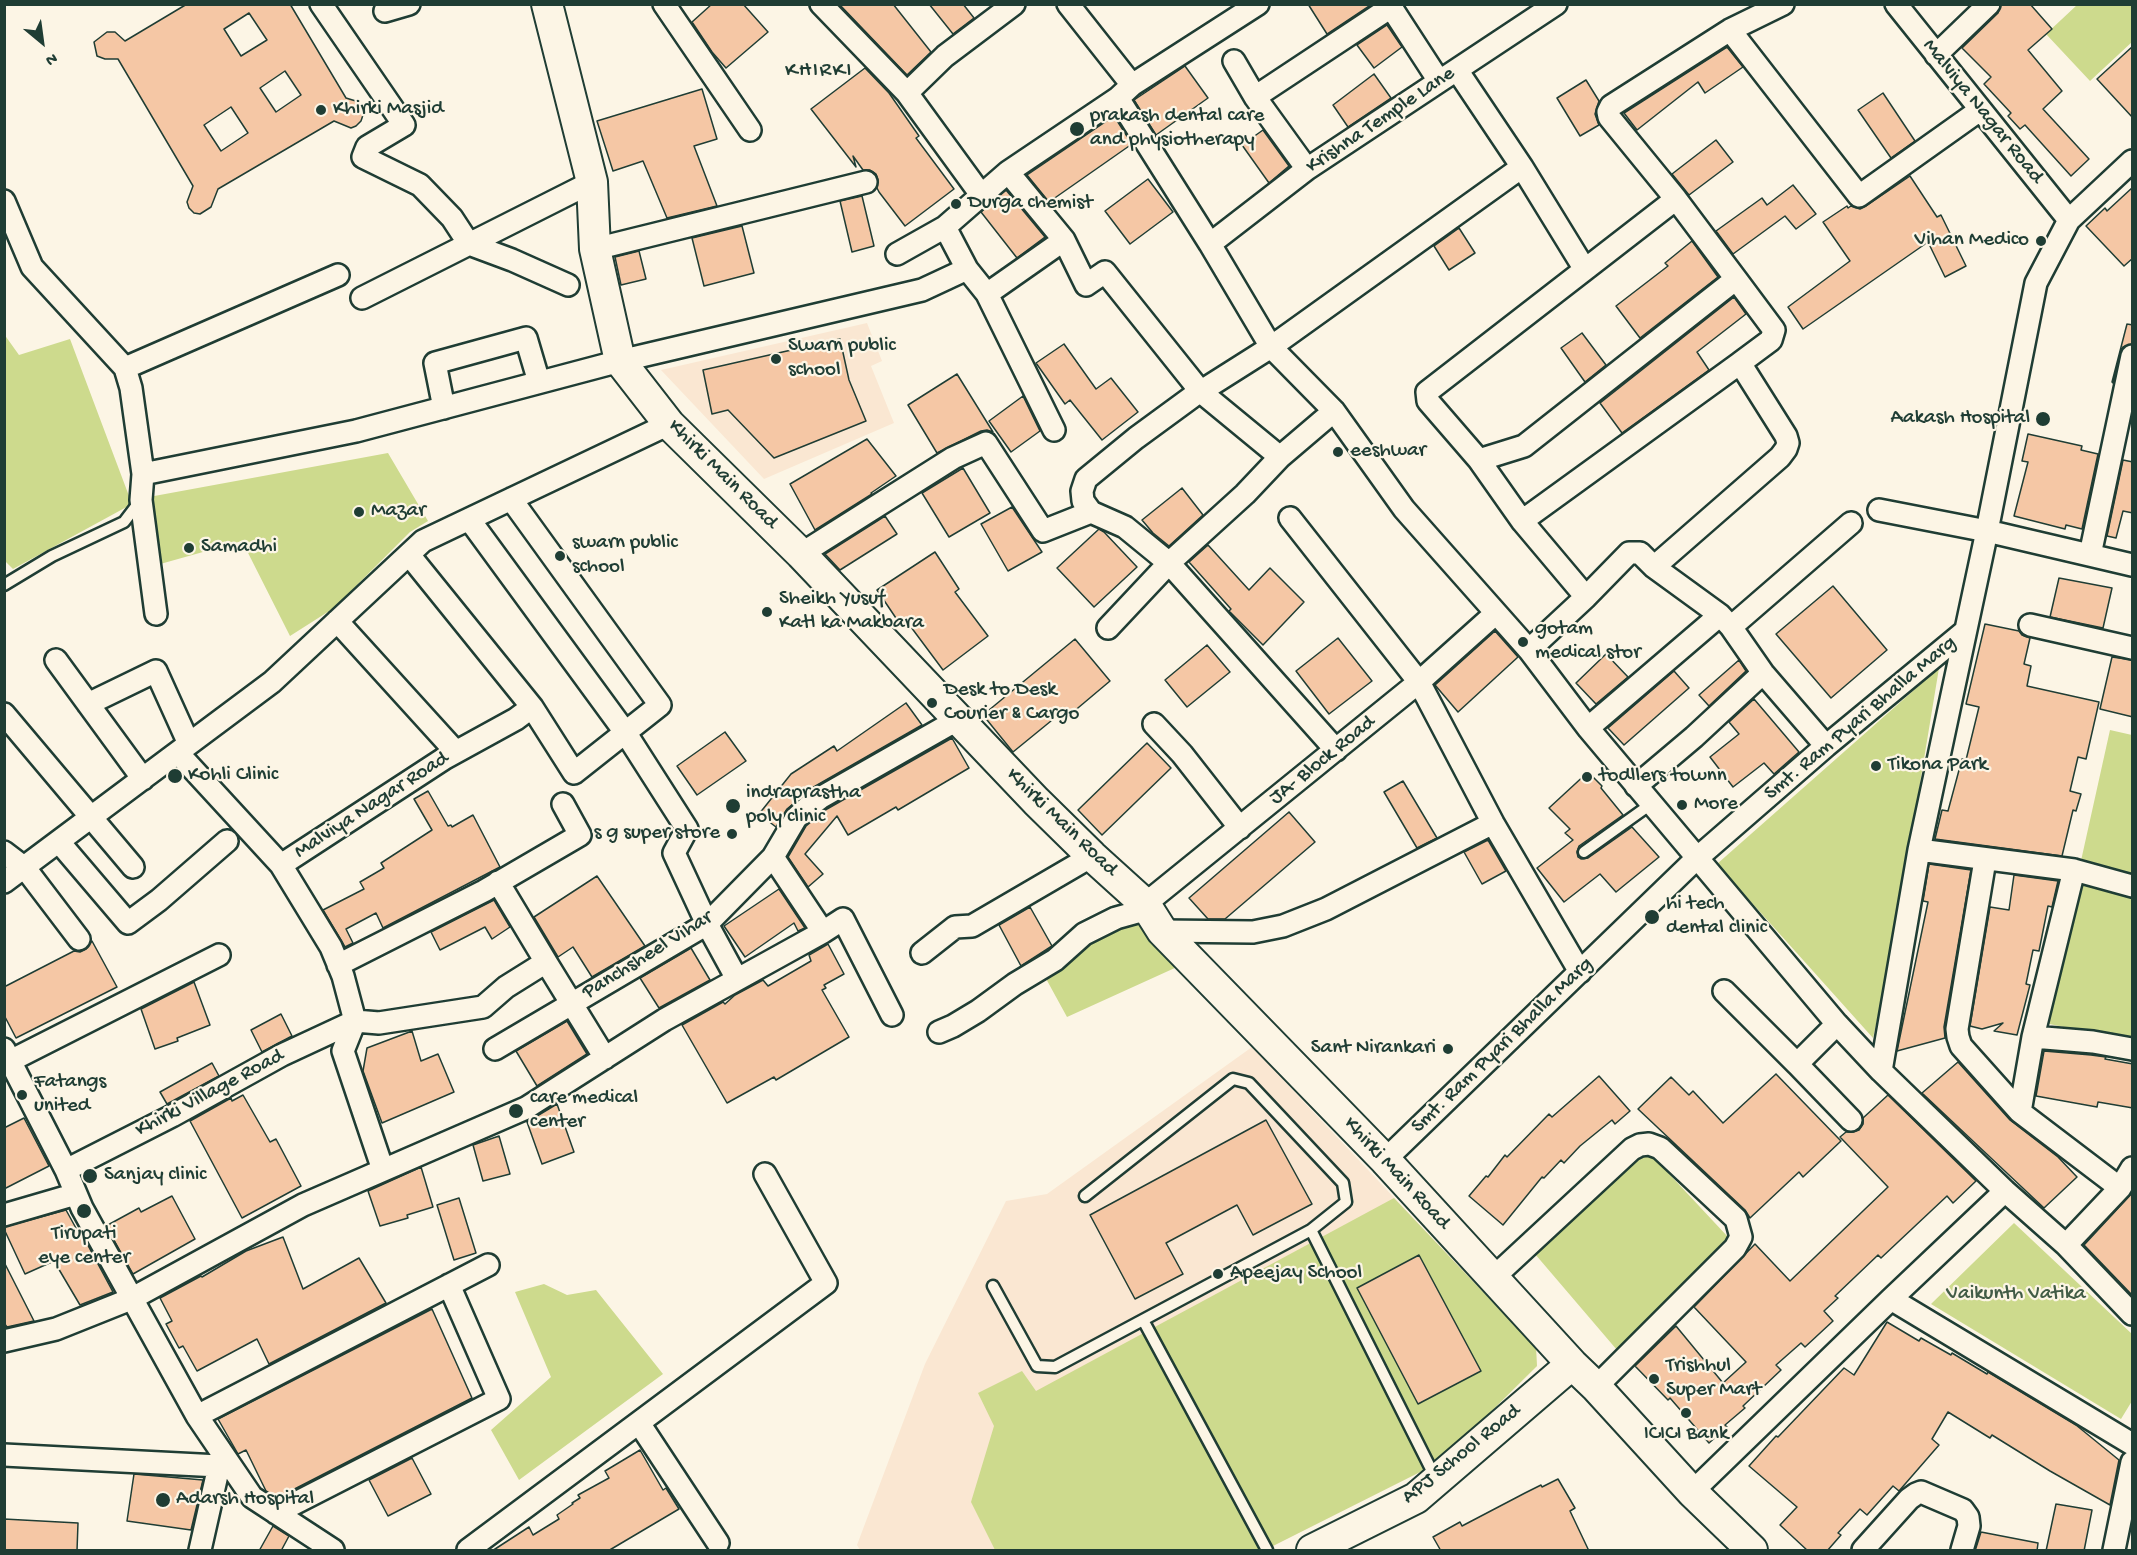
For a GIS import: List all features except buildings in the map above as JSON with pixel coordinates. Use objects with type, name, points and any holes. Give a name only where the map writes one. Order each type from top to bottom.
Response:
[{"type":"street","points":[[321,4],[404,125],[367,147],[363,157],[420,185],[452,218],[469,244],[568,285]]},
{"type":"street","points":[[385,11],[409,4]]},
{"type":"street","name":"Khirki Main Road","points":[[547,4],[592,182],[595,249],[620,361],[669,424],[801,554],[957,720],[1092,856],[1145,904],[1162,930],[1385,1160],[1692,1492],[1752,1551]]},
{"type":"street","points":[[664,4],[750,130]]},
{"type":"street","points":[[821,4],[907,93],[982,196]]},
{"type":"street","points":[[907,93],[945,56],[1014,4]]},
{"type":"street","points":[[1068,4],[1125,92],[1271,347],[1334,411],[1404,509],[1529,650],[1588,728],[1837,1024],[1881,1071],[2005,1191],[2066,1245],[2133,1314]]},
{"type":"street","points":[[897,254],[945,227],[1008,172],[1258,4]]},
{"type":"street","name":"Krishna Temple Lane","points":[[1210,244],[1307,169],[1556,4]]},
{"type":"street","points":[[1522,521],[1771,340],[1774,330],[1608,112],[1611,106],[1730,30],[1783,4]]},
{"type":"street","name":"Malviya Nagar Road","points":[[1896,4],[2069,220]]},
{"type":"street","points":[[1936,55],[1989,4]]},
{"type":"street","points":[[1255,97],[1390,6],[1522,167],[1584,268]]},
{"type":"street","points":[[1730,30],[1859,196],[1980,110]]},
{"type":"street","points":[[1234,61],[1255,97],[1307,169]]},
{"type":"street","name":"Smt. Ram Pyari Bhalla Marg","points":[[1385,1160],[1696,859],[1826,746],[1964,632],[1988,531],[2036,283],[2069,220],[2133,161]]},
{"type":"street","points":[[1336,750],[1169,563],[1125,527],[1091,512],[1083,501],[1082,490],[1086,479],[1136,438],[1201,392],[1271,347],[1522,167]]},
{"type":"street","points":[[1008,172],[1064,240],[1086,285],[1105,272],[1201,392],[1280,456]]},
{"type":"street","points":[[362,298],[592,182]]},
{"type":"street","points":[[595,249],[866,183]]},
{"type":"street","points":[[1586,597],[1522,521],[1479,460],[1426,397],[1428,389],[1676,199]]},
{"type":"street","points":[[4,201],[32,267],[125,368],[131,388],[143,474],[141,500],[156,614]]},
{"type":"street","points":[[945,227],[967,269],[987,294],[1054,430]]},
{"type":"street","points":[[987,294],[1064,240]]},
{"type":"street","points":[[143,474],[356,431],[620,361],[922,290],[967,269]]},
{"type":"street","points":[[125,368],[338,275]]},
{"type":"street","points":[[1479,460],[1524,446],[1736,279]]},
{"type":"street","points":[[444,408],[435,363],[526,338],[539,382]]},
{"type":"street","points":[[2090,555],[2133,356]]},
{"type":"street","points":[[1654,567],[1780,457],[1786,449],[1788,443],[1786,436],[1740,363]]},
{"type":"street","points":[[1108,628],[1169,563],[1245,494],[1280,456],[1334,411]]},
{"type":"street","points":[[4,882],[272,682],[410,556],[423,541],[669,424]]},
{"type":"street","points":[[801,554],[953,458],[986,443],[1043,531],[1091,512]]},
{"type":"street","points":[[410,556],[532,707],[574,773],[660,705],[511,500]]},
{"type":"street","points":[[1879,510],[1988,531],[2133,565]]},
{"type":"street","points":[[1290,518],[1419,682],[1493,823],[1580,972]]},
{"type":"street","points":[[469,519],[625,732],[687,829],[674,853],[707,924],[737,979]]},
{"type":"street","points":[[1588,728],[1851,523]]},
{"type":"street","points":[[1529,650],[1629,553],[1640,553],[1654,567],[1725,621],[1763,673],[1826,746]]},
{"type":"street","name":"JA- Block Road","points":[[939,1032],[978,1011],[1015,984],[1055,960],[1084,934],[1116,918],[1134,913],[1419,682],[1496,613]]},
{"type":"street","points":[[337,621],[456,752]]},
{"type":"street","points":[[2030,625],[2133,648]]},
{"type":"street","points":[[1881,1071],[1919,850],[1964,632]]},
{"type":"street","points":[[56,660],[143,779]]},
{"type":"street","name":"Malviya Nagar Road","points":[[88,704],[156,671],[184,748],[281,865],[456,752],[516,719],[532,707]]},
{"type":"street","points":[[1636,786],[1694,737],[1763,673]]},
{"type":"street","points":[[4,714],[133,867]]},
{"type":"street","name":"Panchsheel Vihar","points":[[495,1049],[707,924],[773,857],[796,818],[808,807],[957,720]]},
{"type":"street","points":[[1154,724],[1182,754],[1240,828]]},
{"type":"street","points":[[338,965],[498,882],[580,835],[563,804]]},
{"type":"street","points":[[1162,930],[1253,932],[1282,926],[1326,909],[1493,823]]},
{"type":"street","points":[[59,842],[128,923],[159,900],[227,841]]},
{"type":"street","points":[[1919,850],[2074,870],[2133,886]]},
{"type":"street","points":[[4,852],[25,868],[79,939]]},
{"type":"street","points":[[922,953],[956,927],[972,926],[1092,856]]},
{"type":"street","points":[[773,857],[823,932]]},
{"type":"street","points":[[1985,860],[1957,1029],[1961,1046],[2020,1112],[2120,1188]]},
{"type":"street","points":[[281,865],[317,922],[338,965],[355,1021],[343,1051],[383,1170]]},
{"type":"street","points":[[2020,1112],[2033,1037],[2074,870]]},
{"type":"street","points":[[498,882],[605,1058]]},
{"type":"street","points":[[4,1341],[56,1329],[131,1299],[303,1205],[526,1108],[664,1020],[843,919],[892,1015]]},
{"type":"street","points":[[219,955],[7,1055],[131,1299],[221,1460],[252,1497],[333,1551]]},
{"type":"street","points":[[355,1021],[379,1023],[483,1007],[506,987],[546,962]]},
{"type":"street","points":[[1724,991],[1851,1120]]},
{"type":"street","name":"Khirki Village Road","points":[[66,1170],[172,1116],[282,1055],[355,1021]]},
{"type":"street","points":[[1797,1064],[1837,1024]]},
{"type":"street","points":[[2033,1037],[2093,1042],[2133,1049]]},
{"type":"street","points":[[1493,1278],[1632,1149],[1640,1145],[1649,1144],[1660,1148],[1736,1219],[1741,1237],[1735,1248],[1596,1387]]},
{"type":"street","points":[[2066,1245],[2120,1188],[2133,1168]]},
{"type":"street","points":[[468,1551],[826,1283],[765,1174]]},
{"type":"street","points":[[1692,1492],[2005,1191]]},
{"type":"street","points":[[4,1215],[76,1194]]},
{"type":"street","points":[[197,1416],[488,1265]]},
{"type":"street","points":[[276,1513],[499,1400],[449,1285]]},
{"type":"street","points":[[1891,1299],[2133,1444]]},
{"type":"street","name":"APJ School Road","points":[[1312,1551],[1416,1498],[1572,1364]]},
{"type":"street","points":[[639,1422],[718,1543]]},
{"type":"street","points":[[4,1455],[221,1460]]},
{"type":"street","points":[[200,1551],[221,1460]]},
{"type":"street","points":[[2114,1551],[2133,1462]]},
{"type":"street","points":[[1863,1551],[1909,1499],[1921,1492],[1963,1510],[1968,1517],[1969,1526],[1962,1551]]},
{"type":"lane","points":[[4,585],[52,556],[124,522],[141,500]]},
{"type":"lane","points":[[1584,852],[1651,804]]},
{"type":"lane","points":[[993,1286],[1037,1366],[1055,1367],[1311,1230],[1346,1202],[1343,1183],[1250,1083],[1233,1079],[1085,1196]]},
{"type":"lane","points":[[1311,1230],[1437,1480]]},
{"type":"lane","points":[[1143,1320],[1267,1551]]},
{"type":"shaded area","name":"Swarn public school","points":[[867,323],[882,361],[871,366],[894,423],[764,479],[661,370]]},
{"type":"shaded area","name":"Apeejay School","points":[[1252,1047],[1536,1348],[1537,1366],[1440,1462],[1265,1550],[860,1550],[857,1545],[925,1364],[1006,1201],[1047,1194]]},
{"type":"green space","points":[[2077,5],[2132,5],[2132,42],[2090,81],[2046,34]]},
{"type":"green space","points":[[4,334],[19,355],[70,339],[132,504],[13,569],[4,560]]},
{"type":"green space","points":[[388,453],[428,521],[410,532],[334,608],[290,636],[242,541],[139,570],[138,499]]},
{"type":"green space","name":"Tikona Park","points":[[1939,668],[1893,947],[1873,1038],[1717,864]]},
{"type":"green space","points":[[2110,730],[2132,735],[2132,1042],[2045,1023]]},
{"type":"green space","points":[[1133,919],[1177,967],[1067,1017],[1044,975],[1085,939]]},
{"type":"green space","points":[[1643,1146],[1728,1237],[1617,1350],[1535,1254]]},
{"type":"green space","points":[[1394,1198],[1536,1348],[1537,1366],[1440,1462],[1265,1550],[995,1550],[971,1502],[994,1426],[978,1393],[1022,1371],[1036,1391]]},
{"type":"green space","name":"Vaikunth Vatika","points":[[2014,1223],[2132,1334],[2132,1401],[2121,1419],[1931,1304]]},
{"type":"green space","points":[[544,1284],[567,1295],[596,1290],[663,1374],[519,1480],[491,1430],[551,1377],[515,1292]]},
{"type":"place","name":"Khirki Masjid","points":[[321,110]]},
{"type":"place","name":"prakash dental care and physiotherapy","points":[[1077,129]]},
{"type":"place","name":"Durga chemist","points":[[956,204]]},
{"type":"place","name":"Vihan Medico","points":[[2041,241]]},
{"type":"place","name":"Swarn public school","points":[[776,359]]},
{"type":"place","name":"Aakash Hospital","points":[[2043,419]]},
{"type":"place","name":"eeshwar","points":[[1338,452]]},
{"type":"place","name":"Mazar","points":[[359,512]]},
{"type":"place","name":"Samadhi","points":[[189,548]]},
{"type":"place","name":"swarn public school","points":[[560,556]]},
{"type":"place","name":"Sheikh Yusuf Katl ka Makbara","points":[[767,612]]},
{"type":"place","name":"gotam medical stor","points":[[1523,642]]},
{"type":"place","name":"Desk to Desk Courier & Cargo","points":[[932,703]]},
{"type":"place","name":"Tikona Park","points":[[1876,766]]},
{"type":"place","name":"Kohli Clinic","points":[[175,776]]},
{"type":"place","name":"todllers townn","points":[[1587,777]]},
{"type":"place","name":"More","points":[[1682,805]]},
{"type":"place","name":"indraprastha poly clinic","points":[[733,806]]},
{"type":"place","name":"s g super store","points":[[732,834]]},
{"type":"place","name":"hi tech dental clinic","points":[[1652,917]]},
{"type":"place","name":"Sant Nirankari","points":[[1448,1049]]},
{"type":"place","name":"Fatangs united","points":[[22,1095]]},
{"type":"place","name":"care medical center","points":[[516,1111]]},
{"type":"place","name":"Sanjay clinic","points":[[90,1176]]},
{"type":"place","name":"Tirupati eye center","points":[[84,1211]]},
{"type":"place","name":"Apeejay School","points":[[1218,1274]]},
{"type":"place","name":"Trishhul Super Mart","points":[[1654,1379]]},
{"type":"place","name":"ICICI Bank","points":[[1686,1413]]},
{"type":"place","name":"Adarsh Hospital","points":[[163,1500]]},
{"type":"district","name":"KHIRKI","points":[[819,72]]}]
